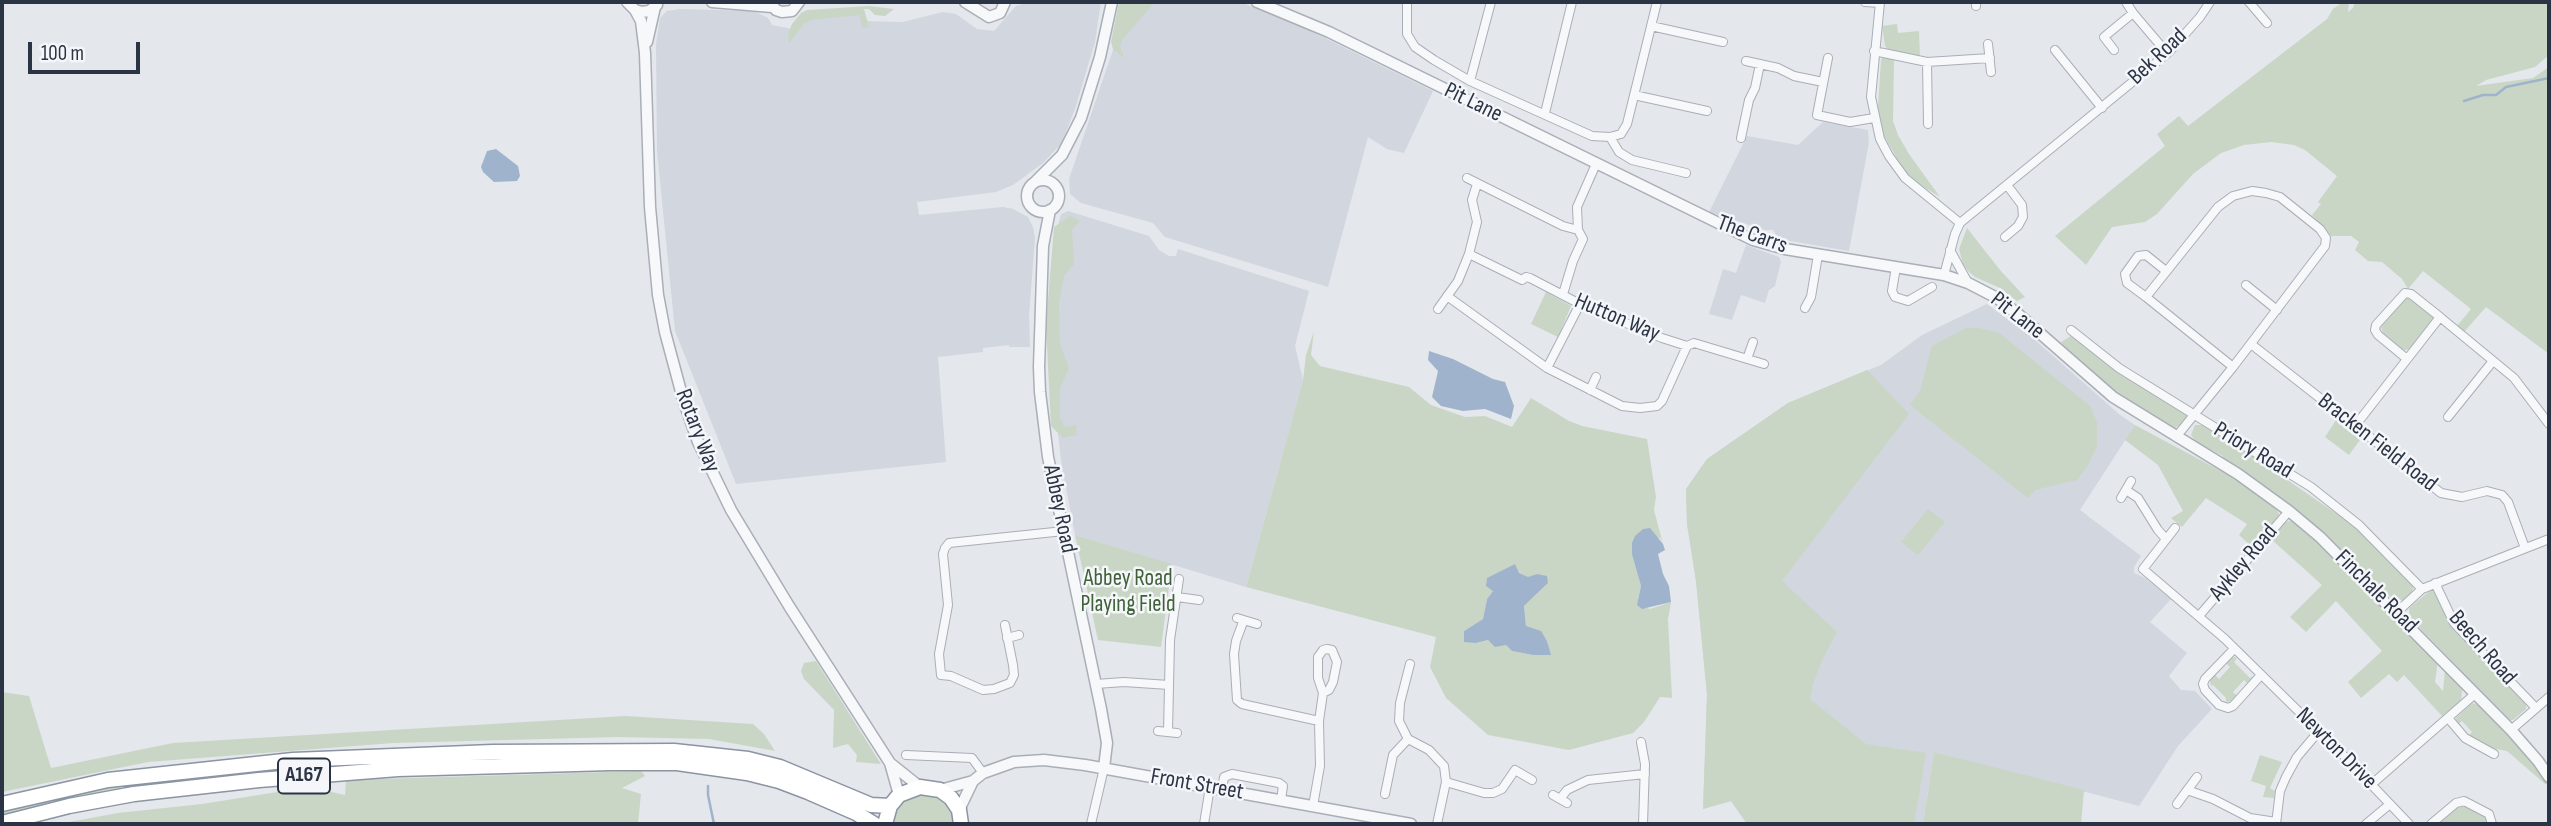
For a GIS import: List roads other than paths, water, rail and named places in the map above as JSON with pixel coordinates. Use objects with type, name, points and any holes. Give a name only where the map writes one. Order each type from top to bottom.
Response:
[{"type":"highway","name":"A167","points":[[2,804],[108,780],[292,760],[493,752],[636,750],[748,759],[780,767],[871,804],[895,801]]},
{"type":"highway","name":"A167","points":[[2,823],[69,806],[134,794],[259,780],[374,770],[611,763],[677,764],[747,773],[808,792],[874,824]]},
{"type":"highway","points":[[885,824],[895,801],[919,787],[940,790],[951,799],[960,817]]},
{"type":"street","points":[[712,2],[771,4],[782,12],[800,4]]},
{"type":"street","points":[[965,2],[976,5],[984,16],[989,17],[996,16],[1004,6],[1016,2]]},
{"type":"street","points":[[1106,25],[1107,2]]},
{"type":"street","points":[[1035,210],[1045,212],[1058,201],[1056,172],[1081,118],[1100,57],[1112,2]]},
{"type":"street","name":"Pit Lane","points":[[1257,2],[1329,32],[1688,209]]},
{"type":"street","points":[[1406,2],[1407,34],[1415,47],[1470,81],[1592,135],[1611,137],[1621,134],[1627,124],[1657,2]]},
{"type":"street","points":[[1470,81],[1491,2]]},
{"type":"street","points":[[1545,113],[1572,2]]},
{"type":"street","points":[[1865,2],[1880,2],[1871,97],[1880,139],[1896,168],[1912,185],[1960,223],[1944,275]]},
{"type":"street","points":[[2126,2],[2167,53]]},
{"type":"street","name":"Bek Road","points":[[1960,223],[2167,53],[2200,18],[2210,2]]},
{"type":"street","points":[[2249,2],[2267,23]]},
{"type":"street","points":[[631,6],[642,12],[659,4]]},
{"type":"street","name":"Rotary Way","points":[[645,53],[659,4]]},
{"type":"street","name":"Rotary Way","points":[[631,6],[640,21],[645,53],[653,258],[665,332],[683,399],[698,442],[731,510],[890,763]]},
{"type":"street","points":[[2114,50],[2104,37],[2133,13]]},
{"type":"street","points":[[1651,26],[1723,42]]},
{"type":"street","points":[[1988,44],[1992,72]]},
{"type":"street","points":[[1874,51],[1927,62],[1990,58]]},
{"type":"street","points":[[2054,51],[2102,108]]},
{"type":"street","points":[[1828,58],[1817,115],[1850,122],[1874,118]]},
{"type":"street","points":[[1746,61],[1823,82]]},
{"type":"street","points":[[1927,62],[1928,124]]},
{"type":"street","points":[[1741,138],[1760,64]]},
{"type":"street","points":[[1634,95],[1707,111]]},
{"type":"street","points":[[1928,110],[1938,110]]},
{"type":"street","points":[[1611,137],[1619,152],[1632,160],[1683,173],[1678,181]]},
{"type":"street","points":[[1043,246],[1035,210],[1028,202],[1028,189],[1062,155]]},
{"type":"street","name":"Hutton Way","points":[[1596,164],[1577,207],[1578,230],[1583,239],[1563,294],[1580,304],[1662,338],[1687,346],[1694,343],[1764,364]]},
{"type":"street","points":[[1467,178],[1563,226],[1578,230]]},
{"type":"street","points":[[1036,181],[1048,180],[1057,188]]},
{"type":"street","points":[[1438,309],[1458,281],[1469,254],[1477,222],[1472,200],[1477,184]]},
{"type":"street","points":[[2005,237],[2018,226],[2023,217],[2022,205],[2007,185]]},
{"type":"street","points":[[2146,297],[2218,207],[2233,196],[2252,191],[2280,197],[2320,229],[2326,238],[2318,259],[2176,437]]},
{"type":"street","name":"The Carrs","points":[[1688,209],[1753,240],[1830,257]]},
{"type":"street","points":[[1043,246],[1050,210]]},
{"type":"street","name":"Abbey Road","points":[[1043,246],[1040,393],[1048,457],[1107,743],[1104,768]]},
{"type":"street","points":[[1951,250],[1968,283]]},
{"type":"street","points":[[1469,254],[1522,280],[1526,276],[1563,294]]},
{"type":"street","name":"The Carrs","points":[[1805,308],[1811,297],[1818,255]]},
{"type":"street","points":[[2166,271],[2146,255],[2138,257],[2125,274],[2127,283],[2233,367]]},
{"type":"street","name":"Pit Lane","points":[[1830,257],[1944,275],[1968,283],[2007,304],[2113,397],[2176,437]]},
{"type":"street","points":[[1896,267],[1892,291],[1895,298],[1908,301],[1932,287]]},
{"type":"street","points":[[2246,285],[2277,310]]},
{"type":"street","points":[[2407,359],[2378,335],[2376,325],[2405,293],[2411,294],[2514,378],[2549,424]]},
{"type":"street","points":[[1447,296],[1547,368],[1622,406],[1657,406],[1662,401],[1687,346]]},
{"type":"street","points":[[1547,368],[1580,304]]},
{"type":"street","points":[[2355,426],[2440,317]]},
{"type":"street","name":"Priory Road","points":[[2071,330],[2119,368],[2292,474],[2331,502],[2389,553],[2422,589]]},
{"type":"street","points":[[1747,359],[1753,342]]},
{"type":"street","name":"Bracken Field Road","points":[[2251,344],[2441,493],[2462,497],[2481,491],[2502,495],[2508,502],[2525,548]]},
{"type":"street","points":[[2448,417],[2493,361]]},
{"type":"street","points":[[1590,390],[1596,377]]},
{"type":"street","name":"Finchale Road","points":[[2176,437],[2238,474],[2289,510],[2342,558],[2511,730],[2549,777]]},
{"type":"street","points":[[2121,498],[2129,486],[2166,538],[2175,528]]},
{"type":"street","name":"Aykley Road","points":[[2199,616],[2289,510]]},
{"type":"street","points":[[941,675],[939,654],[948,605],[943,554],[949,543],[1064,531]]},
{"type":"street","name":"Newton Drive","points":[[2166,538],[2143,569],[2199,616],[2262,675],[2409,824]]},
{"type":"street","points":[[2397,612],[2422,589],[2549,540]]},
{"type":"street","points":[[1177,733],[1163,732],[1169,685],[1170,640],[1180,579]]},
{"type":"street","name":"Beech Road","points":[[2435,583],[2454,623],[2536,708]]},
{"type":"street","points":[[1177,597],[1199,600]]},
{"type":"street","points":[[1257,624],[1240,620],[1234,654],[1237,700],[1242,704],[1319,721]]},
{"type":"street","points":[[931,678],[951,676],[982,690],[1010,683],[1014,675],[1005,625]]},
{"type":"street","points":[[1007,638],[1018,635]]},
{"type":"street","points":[[1313,806],[1320,766],[1319,721],[1323,694],[1318,678],[1318,657],[1327,649],[1332,650],[1337,662],[1333,682],[1323,694]]},
{"type":"street","points":[[2234,649],[2203,684],[2204,690],[2219,705],[2228,708],[2233,706],[2262,675]]},
{"type":"street","points":[[1410,664],[1413,678],[1399,712],[1402,731],[1408,739],[1438,758],[1444,766],[1446,782],[1437,824]]},
{"type":"street","points":[[1096,684],[1124,681],[1169,685]]},
{"type":"street","points":[[2372,785],[2475,694]]},
{"type":"street","points":[[2511,730],[2549,696]]},
{"type":"street","points":[[2448,718],[2465,738],[2494,754]]},
{"type":"street","points":[[2188,789],[2249,818],[2276,823],[2280,791],[2286,777],[2297,757],[2319,731]]},
{"type":"street","points":[[1385,794],[1393,755],[1408,739]]},
{"type":"street","points":[[1642,742],[1645,774],[1643,824]]},
{"type":"street","points":[[906,755],[972,758],[983,773]]},
{"type":"street","name":"Front Street","points":[[940,790],[973,781],[983,773],[1007,764],[1028,760],[1104,768],[1313,806],[1375,821],[1411,824]]},
{"type":"street","points":[[890,763],[919,787]]},
{"type":"street","points":[[890,763],[895,801]]},
{"type":"street","points":[[1506,764],[1532,780]]},
{"type":"street","points":[[1091,824],[1104,768]]},
{"type":"street","points":[[1446,782],[1493,793],[1502,789],[1515,770]]},
{"type":"street","points":[[1222,790],[1224,777],[1232,774],[1279,783],[1283,786],[1281,800]]},
{"type":"street","points":[[1560,799],[1567,790],[1588,780],[1645,774]]},
{"type":"street","points":[[2177,804],[2197,776]]},
{"type":"street","name":"Front Street","points":[[960,817],[973,781]]},
{"type":"street","points":[[1204,824],[1210,788]]},
{"type":"street","points":[[2431,824],[2461,801],[2489,814],[2492,824]]},
{"type":"street","points":[[2366,824],[2390,804]]},
{"type":"water","points":[[496,149],[518,166],[520,176],[517,181],[494,182],[483,172],[481,167],[487,151]]},
{"type":"water","points":[[1429,351],[1505,382],[1514,406],[1511,419],[1485,409],[1463,411],[1441,406],[1432,397],[1438,371],[1428,360]]},
{"type":"water","points":[[1650,528],[1665,550],[1658,554],[1669,586],[1671,602],[1642,609],[1637,605],[1641,586],[1632,554],[1632,543],[1643,529]]},
{"type":"water","points":[[1515,564],[1519,573],[1528,577],[1537,574],[1547,576],[1548,583],[1524,606],[1526,626],[1541,631],[1551,655],[1512,651],[1506,645],[1495,647],[1488,640],[1464,642],[1464,631],[1483,619],[1487,599],[1493,591],[1486,586],[1487,578]]},
{"type":"waterway","points":[[2464,101],[2483,95],[2496,95],[2506,87],[2549,78]]},
{"type":"waterway","points":[[2549,160],[2549,204]]},
{"type":"waterway","points":[[708,786],[714,824]]},
{"type":"park label","name":"Abbey Road Playing Field","points":[[1128,592]]}]
